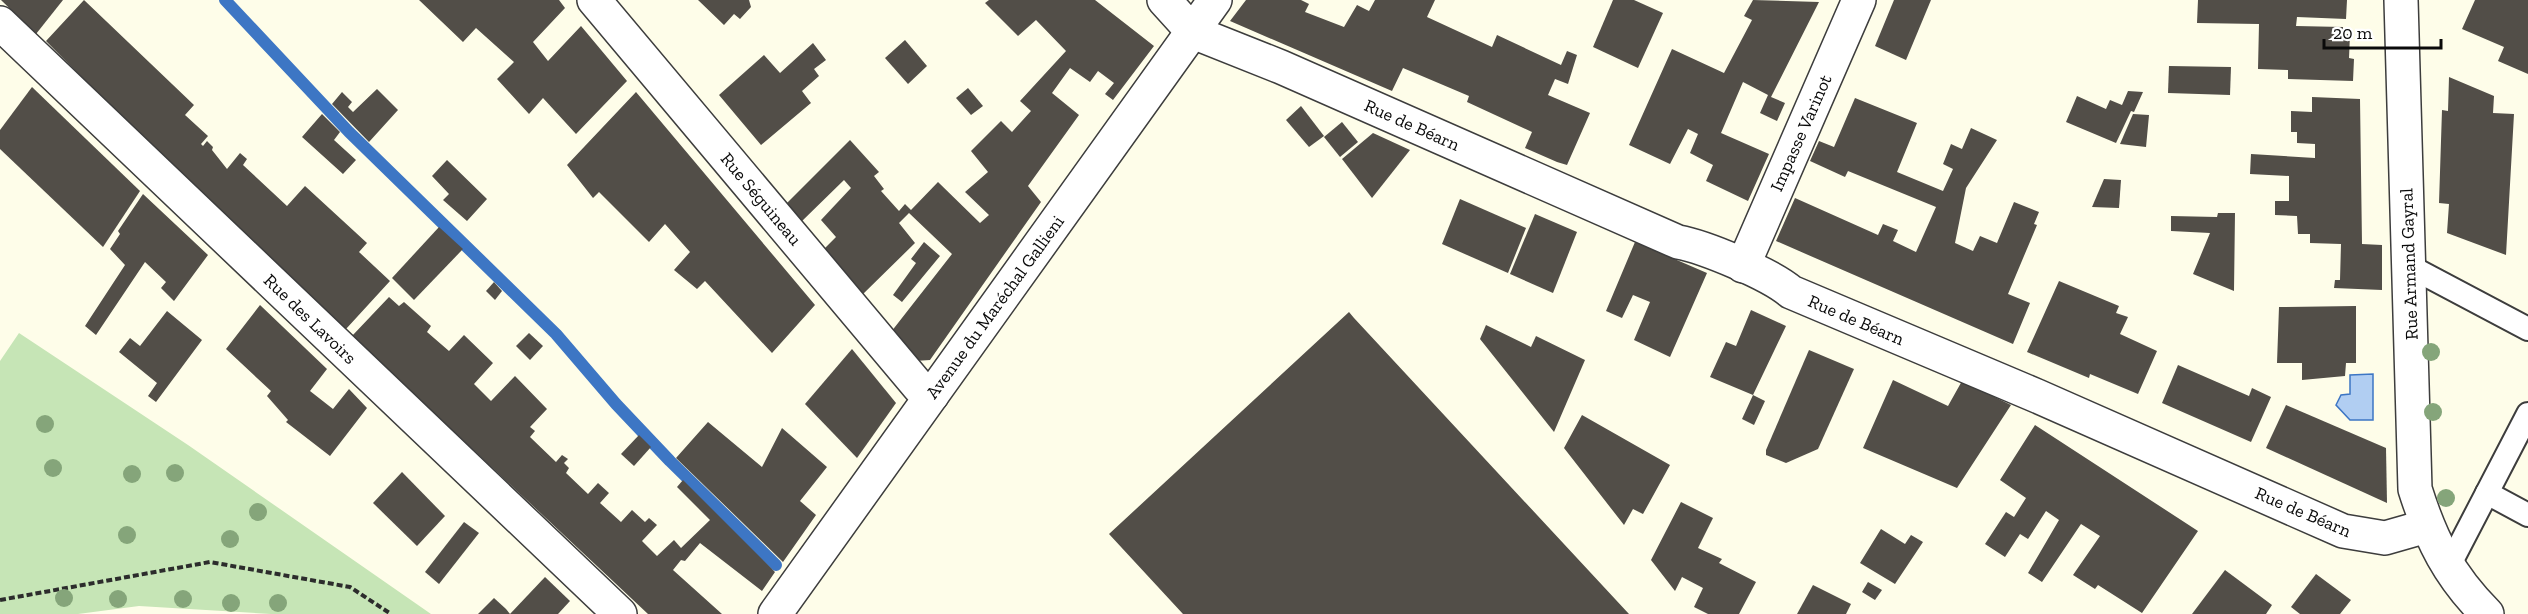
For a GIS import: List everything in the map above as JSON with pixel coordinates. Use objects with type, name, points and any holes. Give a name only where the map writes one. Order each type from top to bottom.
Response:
[{"type":"street","name":"Rue Séguineau","points":[[594,0],[919,387],[932,395]]},
{"type":"street","points":[[1164,0],[1193,32]]},
{"type":"street","name":"Avenue du Maréchal Gallieni","points":[[776,614],[1215,0]]},
{"type":"street","name":"Impasse Varinot","points":[[1743,266],[1859,0]]},
{"type":"street","name":"Rue Armand Gayral","points":[[2401,0],[2415,489],[2427,526]]},
{"type":"street","name":"Rue des Lavoirs","points":[[0,23],[620,614]]},
{"type":"street","name":"Rue de Béarn","points":[[1193,32],[1281,67],[1678,242],[1691,244],[1780,282],[1791,292],[2037,396],[2343,531],[2385,538],[2427,526]]},
{"type":"street","points":[[2427,526],[2448,568],[2462,589],[2487,614]]},
{"type":"lane","points":[[2409,266],[2528,329]]},
{"type":"lane","points":[[2448,568],[2528,414]]},
{"type":"lane","points":[[2487,493],[2528,515]]},
{"type":"path","points":[[0,600],[210,562],[350,587],[391,614]]},
{"type":"green space","points":[[19,333],[188,445],[431,614],[271,614],[139,606],[78,614],[0,614],[0,361]]},
{"type":"water","points":[[2373,374],[2373,420],[2350,420],[2336,405],[2341,395],[2350,394],[2350,375]]},
{"type":"building","points":[[1,0],[63,0],[36,34]]},
{"type":"building","points":[[84,0],[194,105],[185,115],[208,136],[201,144],[203,146],[207,141],[227,169],[240,153],[247,159],[243,165],[287,206],[305,186],[367,243],[359,252],[390,281],[346,329],[121,117],[46,41]]},
{"type":"building","points":[[419,0],[559,0],[565,8],[533,42],[548,61],[581,26],[627,81],[576,134],[543,98],[529,114],[497,79],[514,62],[476,28],[463,42]]},
{"type":"building","points":[[698,0],[749,0],[751,7],[740,19],[734,14],[724,25]]},
{"type":"building","points":[[989,0],[1095,0],[1154,46],[1113,100],[1105,94],[1114,83],[1098,71],[1090,82],[1070,68],[1052,93],[1079,115],[1028,186],[1041,202],[930,360],[915,361],[891,332],[952,254],[909,213],[899,223],[915,243],[861,296],[823,250],[836,237],[821,220],[851,188],[844,180],[800,223],[785,205],[850,140],[879,172],[874,176],[884,189],[881,191],[899,211],[905,204],[911,210],[938,182],[980,223],[989,215],[965,192],[988,172],[971,151],[1001,121],[1012,132],[1031,111],[1020,101],[1066,51],[1036,20],[1018,36],[985,3]]},
{"type":"building","points":[[1246,0],[1301,0],[1309,4],[1305,12],[1344,27],[1357,5],[1369,11],[1375,0],[1435,0],[1427,17],[1492,47],[1497,35],[1561,65],[1567,51],[1577,55],[1568,84],[1555,79],[1548,95],[1590,113],[1567,165],[1557,162],[1525,148],[1532,132],[1467,102],[1469,96],[1403,68],[1392,91],[1230,21]]},
{"type":"building","points":[[1613,0],[1634,0],[1663,13],[1638,68],[1593,47]]},
{"type":"building","points":[[1753,0],[1819,2],[1771,97],[1785,103],[1777,121],[1760,113],[1768,95],[1743,82],[1721,133],[1769,154],[1748,201],[1706,181],[1713,165],[1690,153],[1698,134],[1688,129],[1670,164],[1629,145],[1672,49],[1724,73],[1752,20],[1744,16]]},
{"type":"building","points":[[1894,0],[1931,0],[1906,60],[1875,46]]},
{"type":"building","points":[[2198,0],[2347,0],[2346,19],[2297,17],[2296,26],[2343,27],[2343,34],[2350,34],[2349,58],[2354,59],[2353,81],[2288,79],[2288,70],[2258,69],[2259,24],[2197,23]]},
{"type":"building","points":[[2475,0],[2528,0],[2528,74],[2498,61],[2504,47],[2462,29]]},
{"type":"building","points":[[905,40],[927,66],[908,84],[885,58]]},
{"type":"building","points":[[813,43],[826,60],[814,69],[819,76],[802,91],[811,103],[761,145],[719,95],[764,55],[780,73]]},
{"type":"building","points":[[2169,66],[2231,67],[2230,95],[2168,93]]},
{"type":"building","points":[[2449,77],[2494,96],[2493,113],[2514,114],[2506,255],[2447,233],[2449,204],[2439,203],[2442,110],[2448,111]]},
{"type":"building","points":[[32,87],[140,191],[103,247],[0,149],[0,130]]},
{"type":"building","points":[[968,88],[983,106],[971,115],[956,98]]},
{"type":"building","points":[[377,89],[398,110],[369,142],[332,104],[342,92],[352,102],[348,107],[353,112]]},
{"type":"building","points":[[2128,91],[2143,92],[2116,143],[2066,122],[2077,96],[2106,109],[2110,100],[2122,105]]},
{"type":"building","points":[[636,92],[815,305],[772,353],[705,281],[697,289],[674,270],[690,252],[665,224],[649,242],[599,192],[593,198],[567,165]]},
{"type":"building","points":[[2312,97],[2360,99],[2362,244],[2382,245],[2382,290],[2334,288],[2335,280],[2340,280],[2341,244],[2310,243],[2310,234],[2298,234],[2297,216],[2275,215],[2275,201],[2289,201],[2289,176],[2250,174],[2251,154],[2315,158],[2315,144],[2297,143],[2297,132],[2291,132],[2291,111],[2312,112]]},
{"type":"building","points":[[1855,98],[1917,123],[1897,172],[1943,191],[1953,169],[1943,164],[1951,144],[1962,149],[1971,128],[1997,140],[1966,188],[1955,243],[1973,251],[1980,236],[1997,243],[2014,202],[2039,212],[2034,224],[2037,225],[2008,294],[2030,303],[2013,344],[1776,241],[1795,198],[1878,235],[1883,224],[1898,230],[1893,241],[1916,252],[1936,207],[1848,171],[1845,177],[1810,161],[1819,141],[1834,147]]},
{"type":"building","points":[[1301,106],[1324,136],[1309,147],[1286,120]]},
{"type":"building","points":[[322,114],[340,132],[334,140],[356,160],[343,174],[302,137]]},
{"type":"building","points":[[2133,114],[2149,115],[2146,147],[2120,144]]},
{"type":"building","points":[[1342,122],[1358,142],[1340,157],[1324,137]]},
{"type":"building","points":[[1373,133],[1410,150],[1372,198],[1342,159]]},
{"type":"building","points":[[447,160],[487,199],[467,221],[443,200],[449,194],[432,176]]},
{"type":"building","points":[[2104,179],[2121,180],[2119,208],[2092,207]]},
{"type":"building","points":[[143,194],[208,255],[174,301],[161,288],[166,282],[145,262],[96,335],[85,326],[125,265],[110,249],[120,234],[118,231]]},
{"type":"building","points":[[1460,199],[1526,228],[1508,273],[1442,244]]},
{"type":"building","points":[[2218,213],[2235,213],[2234,291],[2193,274],[2210,233],[2171,231],[2171,216],[2217,217]]},
{"type":"building","points":[[1535,214],[1577,232],[1553,293],[1510,274]]},
{"type":"building","points":[[439,227],[463,249],[414,300],[392,278]]},
{"type":"building","points":[[924,242],[940,256],[902,302],[893,295],[916,263],[911,259]]},
{"type":"building","points":[[1635,242],[1707,273],[1670,357],[1634,340],[1650,302],[1633,295],[1622,318],[1606,311]]},
{"type":"building","points":[[2059,281],[2119,306],[2116,313],[2128,317],[2120,334],[2157,351],[2138,394],[2090,374],[2089,378],[2027,352]]},
{"type":"building","points":[[494,282],[502,291],[495,300],[486,291]]},
{"type":"building","points":[[389,297],[399,306],[404,302],[431,326],[427,332],[449,351],[464,335],[493,363],[474,384],[491,401],[515,376],[547,409],[530,427],[535,431],[530,437],[556,462],[562,455],[568,459],[564,463],[569,468],[566,473],[588,494],[598,483],[609,493],[600,503],[621,522],[632,510],[645,522],[649,518],[657,525],[642,541],[657,556],[674,540],[681,548],[710,520],[677,487],[683,480],[775,572],[762,591],[700,543],[685,561],[681,560],[673,570],[722,614],[648,614],[352,336]]},
{"type":"building","points":[[260,305],[327,369],[310,391],[333,409],[349,389],[367,408],[330,456],[286,422],[288,420],[267,396],[271,391],[226,349]]},
{"type":"building","points":[[2356,306],[2356,363],[2346,363],[2345,376],[2302,380],[2302,363],[2277,363],[2279,307]]},
{"type":"building","points":[[1751,310],[1786,326],[1753,395],[1710,377],[1726,342],[1736,346]]},
{"type":"building","points":[[167,311],[202,340],[156,402],[148,396],[157,383],[119,352],[130,338],[140,346]]},
{"type":"building","points":[[1349,312],[1629,614],[1183,614],[1109,534]]},
{"type":"building","points":[[1486,325],[1531,347],[1536,336],[1585,360],[1554,432],[1480,339]]},
{"type":"building","points":[[529,333],[543,346],[530,360],[516,346]]},
{"type":"building","points":[[852,349],[896,403],[857,458],[805,404]]},
{"type":"building","points":[[1809,350],[1854,369],[1818,449],[1786,463],[1766,455],[1766,450]]},
{"type":"building","points":[[2178,365],[2249,396],[2252,388],[2271,397],[2251,442],[2162,403]]},
{"type":"building","points":[[1893,380],[1948,406],[1962,381],[2011,405],[1957,488],[1863,448]]},
{"type":"building","points":[[1753,395],[1765,401],[1754,425],[1742,419]]},
{"type":"building","points":[[2286,405],[2386,448],[2387,503],[2266,448]]},
{"type":"building","points":[[1582,415],[1670,465],[1643,514],[1633,509],[1624,525],[1564,448]]},
{"type":"building","points":[[708,422],[762,467],[782,428],[827,467],[800,501],[816,515],[783,562],[676,458]]},
{"type":"building","points":[[2035,425],[2198,531],[2142,613],[2098,585],[2095,589],[2073,575],[2100,536],[2081,524],[2042,582],[2028,573],[2059,520],[2046,511],[2028,539],[2020,534],[2005,557],[1985,544],[2006,512],[2014,517],[2026,498],[2000,480]]},
{"type":"building","points":[[639,435],[651,447],[634,466],[621,454]]},
{"type":"building","points":[[402,472],[445,516],[417,546],[373,503]]},
{"type":"building","points":[[1681,502],[1713,518],[1698,548],[1722,559],[1719,563],[1756,582],[1739,614],[1708,614],[1694,607],[1703,588],[1682,577],[1675,591],[1651,560]]},
{"type":"building","points":[[464,522],[479,533],[439,584],[425,572]]},
{"type":"building","points":[[1881,529],[1905,544],[1911,535],[1923,542],[1895,584],[1860,563]]},
{"type":"building","points":[[2225,570],[2272,605],[2266,614],[2192,614]]},
{"type":"building","points":[[2316,574],[2351,600],[2340,614],[2300,614],[2291,607]]},
{"type":"building","points":[[545,577],[570,601],[558,614],[510,614]]},
{"type":"building","points":[[1868,582],[1882,590],[1875,600],[1862,592]]},
{"type":"building","points":[[1813,585],[1851,604],[1846,614],[1797,614]]},
{"type":"building","points":[[494,598],[510,614],[478,614]]},
{"type":"waterway","points":[[225,0],[349,132],[556,334],[616,404],[670,461],[776,565]]}]
